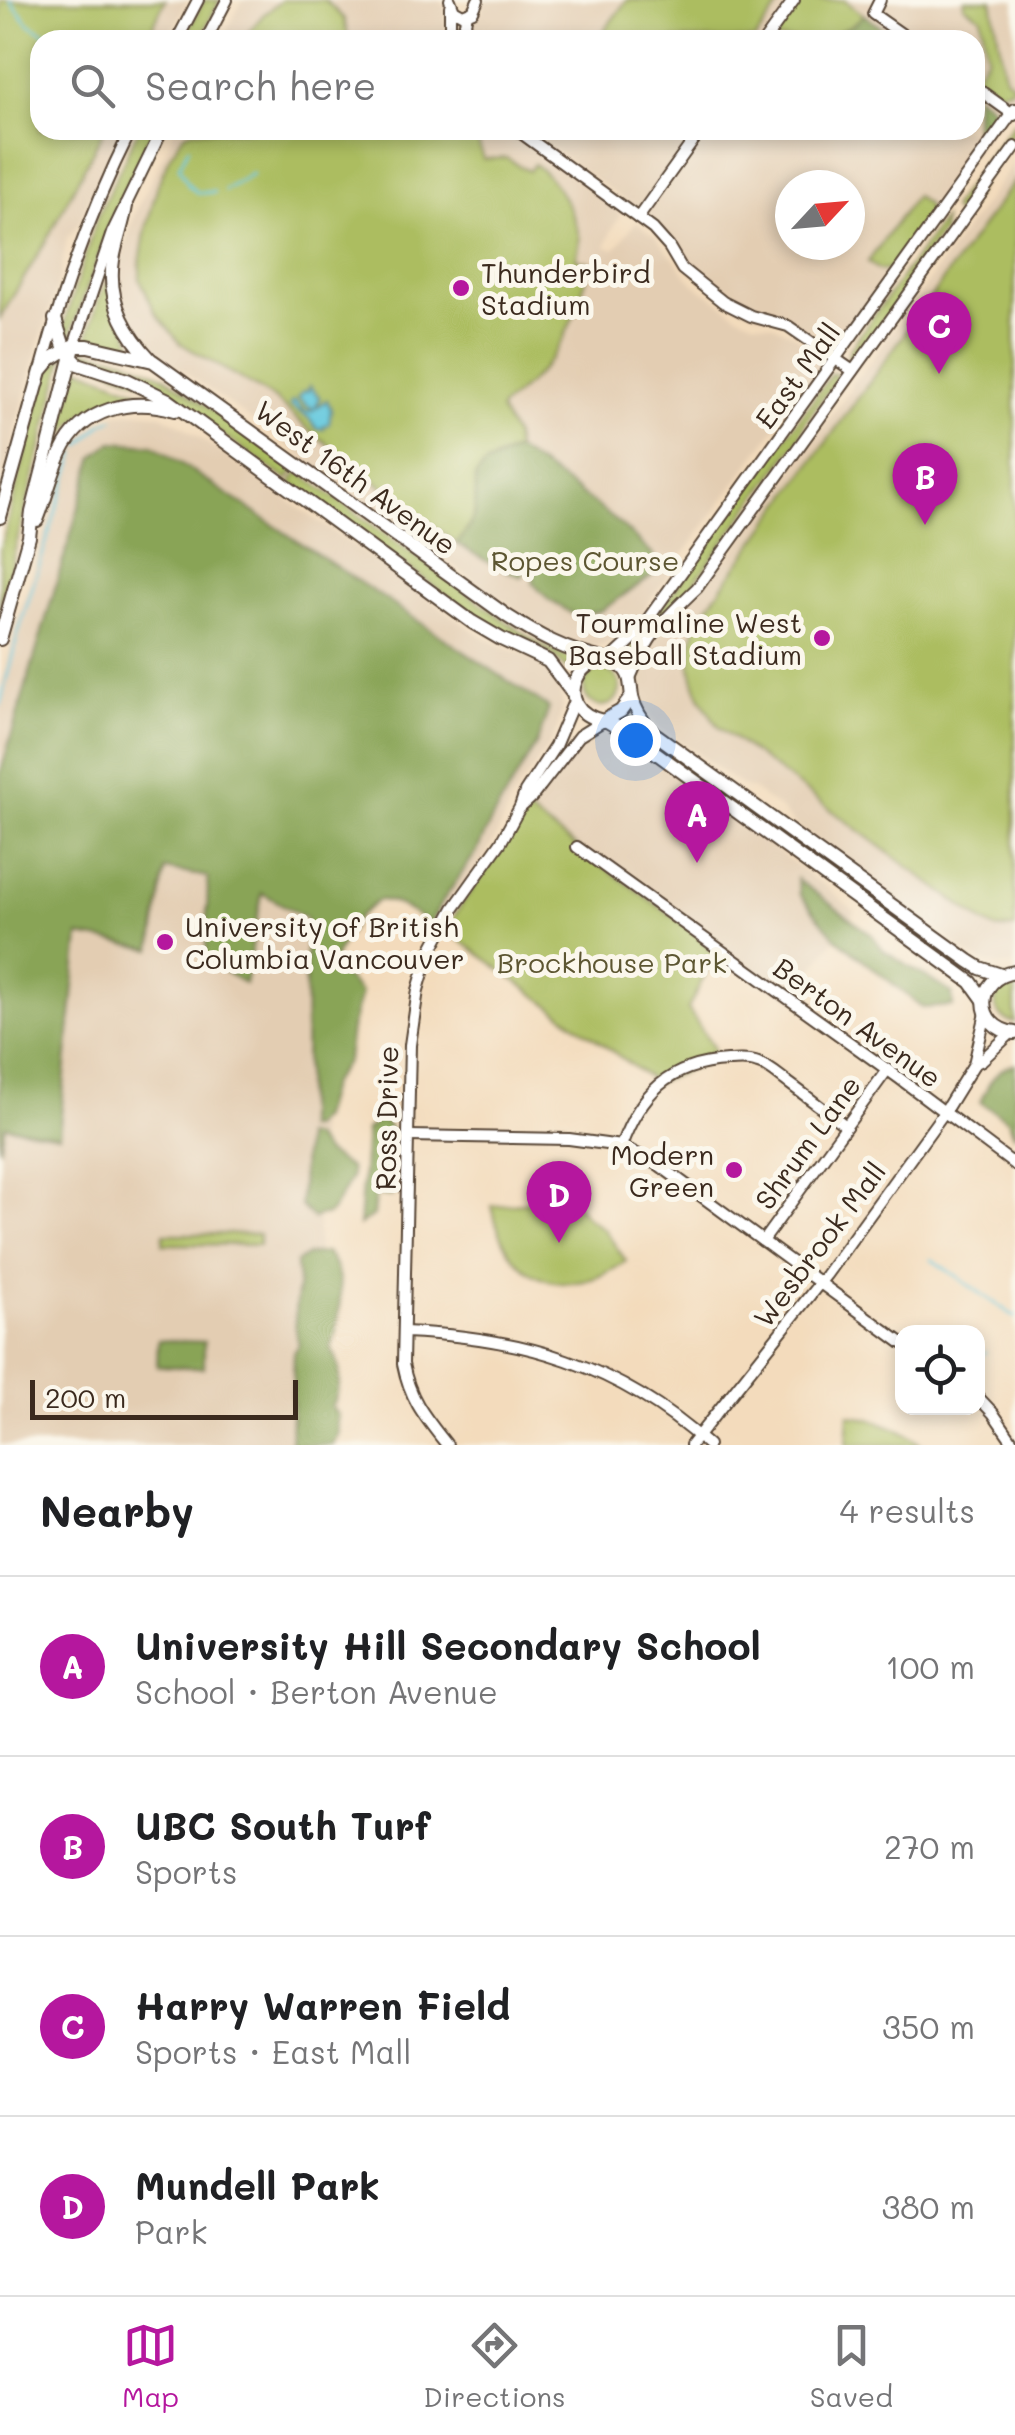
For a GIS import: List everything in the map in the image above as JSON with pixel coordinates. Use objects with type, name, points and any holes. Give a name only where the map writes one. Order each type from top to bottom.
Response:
[{"type":"main road","points":[[126,206],[113,260],[114,299],[125,327],[153,361]]},
{"type":"main road","points":[[29,537],[70,351],[56,319]]},
{"type":"main road","name":"West 16th Avenue","points":[[573,698],[548,661],[472,622],[157,393],[78,364],[70,351],[88,346],[153,361],[506,616],[551,643],[607,660]]},
{"type":"main road","points":[[0,517],[41,371],[51,360],[70,351]]},
{"type":"main road","points":[[0,640],[29,537],[64,447],[78,429],[113,408],[134,404],[162,406],[186,414]]},
{"type":"main road","points":[[1008,973],[980,968],[968,961],[651,731],[638,714],[630,678],[621,666],[607,660],[588,665],[579,674],[573,698],[584,715],[605,721],[637,739],[971,982],[994,1024],[1013,1033]]},
{"type":"main road","points":[[605,721],[621,712],[632,696]]},
{"type":"main road","points":[[985,1006],[990,984],[1008,973]]},
{"type":"street","points":[[183,30],[198,0]]},
{"type":"street","points":[[211,30],[227,0]]},
{"type":"street","points":[[449,2],[458,13],[467,14],[478,0]]},
{"type":"street","points":[[772,30],[794,0]]},
{"type":"street","points":[[880,0],[873,14],[896,30]]},
{"type":"street","points":[[449,2],[450,30]]},
{"type":"street","points":[[463,30],[467,14]]},
{"type":"street","points":[[985,94],[1014,113]]},
{"type":"street","name":"East Mall","points":[[607,660],[635,637],[1014,113]]},
{"type":"street","points":[[41,371],[90,220],[127,140]]},
{"type":"street","points":[[70,351],[112,233],[157,140]]},
{"type":"street","points":[[531,140],[662,237],[682,269],[722,302],[751,316],[788,326],[854,371]]},
{"type":"street","points":[[638,218],[693,140]]},
{"type":"street","name":"East Mall","points":[[630,678],[650,638],[666,616],[697,588],[1015,147]]},
{"type":"street","name":"Ross Drive","points":[[446,1445],[414,1402],[403,1364],[410,1045],[418,990],[428,956],[454,908],[501,842],[524,792],[555,746],[573,698]]},
{"type":"street","name":"Ross Drive","points":[[520,807],[580,736],[605,721]]},
{"type":"street","name":"Berton Avenue","points":[[576,847],[1015,1164]]},
{"type":"street","name":"Wesbrook Mall","points":[[695,1441],[820,1282],[944,1111],[974,1064],[985,1006]]},
{"type":"street","name":"Wesbrook Mall","points":[[974,1064],[1013,1033]]},
{"type":"street","points":[[621,1146],[632,1116],[660,1084],[703,1063],[721,1061],[760,1063],[846,1126]]},
{"type":"street","name":"Shrum Lane","points":[[763,1241],[886,1070]]},
{"type":"street","points":[[409,1136],[570,1139],[621,1146],[659,1166],[895,1338]]},
{"type":"street","points":[[404,1332],[497,1340],[567,1359],[618,1382],[669,1413],[695,1441],[708,1445]]},
{"type":"street","points":[[985,1404],[1014,1445]]},
{"type":"shaded area","points":[[0,0],[188,0],[172,30],[30,30],[30,140],[116,140],[79,223],[67,238],[59,280],[0,490]]},
{"type":"shaded area","points":[[243,0],[439,0],[445,7],[446,30],[227,30]]},
{"type":"shaded area","points":[[485,0],[1015,0],[1015,99],[1002,101],[997,109],[1001,117],[997,126],[993,125],[985,136],[985,30],[467,30],[482,12]]},
{"type":"shaded area","points":[[170,140],[522,140],[619,210],[606,247],[615,249],[636,222],[656,237],[694,284],[737,314],[791,333],[820,355],[822,364],[632,630],[602,646],[576,644],[554,636],[155,350],[137,330],[120,292],[120,259],[136,211]]},
{"type":"shaded area","points":[[541,140],[982,140],[842,339],[832,343],[791,321],[740,307],[688,269],[659,226]]},
{"type":"shaded area","points":[[1015,161],[1015,965],[998,965],[982,962],[963,951],[797,827],[779,808],[660,730],[646,711],[639,679],[640,667],[656,634],[726,562],[851,389],[851,383],[861,375]]},
{"type":"shaded area","name":"University of British Columbia Vancouver","points":[[118,413],[159,414],[180,424],[477,633],[545,666],[563,704],[551,742],[511,800],[481,862],[441,920],[369,876],[318,963],[318,1445],[0,1445],[0,690],[19,614],[69,457],[82,437],[100,421]]},
{"type":"shaded area","points":[[603,733],[615,735],[649,754],[855,912],[792,997],[773,988],[528,812],[580,742]]},
{"type":"green space","points":[[0,0],[165,0],[152,30],[30,30],[30,140],[99,140],[0,318]]},
{"type":"green space","points":[[204,0],[220,0],[205,30],[188,30]]},
{"type":"green space","points":[[282,0],[325,0],[344,19],[347,30],[250,30]]},
{"type":"green space","points":[[627,0],[783,0],[762,30],[604,30]]},
{"type":"green space","points":[[802,0],[844,0],[864,15],[843,30],[780,30]]},
{"type":"green space","points":[[965,0],[992,0],[1005,77],[1014,84],[1009,89],[997,91],[985,82],[985,30],[981,17],[964,6]]},
{"type":"green space","points":[[864,15],[885,30],[843,30]]},
{"type":"green space","points":[[985,102],[995,114],[994,121],[985,127]]},
{"type":"green space","points":[[1013,123],[1014,132],[974,196],[962,211],[954,213],[952,207]]},
{"type":"green space","points":[[133,140],[148,140],[115,211],[68,341],[64,330],[66,317],[97,217]]},
{"type":"green space","points":[[180,140],[476,140],[483,159],[506,158],[529,171],[534,164],[549,177],[562,195],[579,235],[576,259],[591,263],[561,343],[538,374],[502,406],[500,411],[514,435],[516,450],[495,459],[476,476],[474,512],[457,544],[275,399],[180,343],[155,312],[140,279],[140,262],[158,184]]},
{"type":"green space","points":[[1015,180],[1015,928],[997,930],[720,728],[697,689],[691,649],[699,619]]},
{"type":"green space","points":[[915,196],[927,205],[929,214],[892,267],[882,271],[868,262]]},
{"type":"green space","points":[[943,219],[943,231],[900,298],[860,356],[848,358],[849,350]]},
{"type":"green space","points":[[108,279],[134,347],[87,339]]},
{"type":"green space","points":[[84,350],[125,359],[164,376],[296,469],[287,480],[151,385],[85,360]]},
{"type":"green space","points":[[64,357],[0,609],[0,550],[45,378]]},
{"type":"green space","points":[[79,367],[151,396],[125,396],[101,404],[63,436]]},
{"type":"green space","points":[[832,373],[837,375],[836,380],[806,421],[798,441],[692,586],[662,616],[635,655],[630,651]]},
{"type":"green space","points":[[112,442],[153,445],[549,708],[537,743],[477,851],[430,924],[399,905],[378,900],[358,917],[335,956],[337,969],[361,993],[347,1061],[331,1083],[321,1118],[311,1128],[305,1128],[306,918],[262,893],[245,984],[206,960],[208,877],[165,869],[152,949],[79,936],[59,1135],[5,1126],[0,1149],[0,774],[94,456]]},
{"type":"green space","name":"Ropes Course","points":[[516,450],[612,518],[664,567],[601,611],[576,616],[549,600],[533,583],[533,559],[527,561],[522,577],[457,544],[474,512],[476,476],[485,465]]},
{"type":"green space","points":[[299,472],[520,631],[573,660],[566,669],[539,647],[482,621],[291,483]]},
{"type":"green space","points":[[602,670],[615,675],[620,688],[615,701],[602,706],[589,701],[584,688],[589,675]]},
{"type":"green space","points":[[633,717],[639,727],[798,844],[796,847],[628,725]]},
{"type":"green space","name":"Brockhouse Park","points":[[528,812],[696,933],[715,954],[688,1009],[716,1058],[656,1083],[446,930]]},
{"type":"green space","points":[[803,852],[974,973],[973,976]]},
{"type":"green space","points":[[797,879],[872,935],[884,951],[952,993],[953,1006],[923,1008],[835,937],[800,895]]},
{"type":"green space","points":[[1015,983],[1015,1023],[1000,1015],[995,1003],[1000,991]]},
{"type":"green space","points":[[1015,1064],[1015,1136],[1008,1120],[980,1102],[998,1073]]},
{"type":"green space","points":[[377,1121],[385,1121],[391,1130],[392,1196],[375,1195],[373,1216],[359,1225],[366,1130]]},
{"type":"green space","points":[[304,1136],[313,1138],[326,1153],[350,1168],[351,1178],[333,1209],[326,1216],[313,1219],[300,1205]]},
{"type":"green space","points":[[573,1201],[587,1218],[604,1229],[626,1261],[581,1282],[560,1283],[524,1268],[499,1231],[492,1206]]},
{"type":"green space","points":[[164,1234],[259,1234],[259,1245],[163,1244]]},
{"type":"green space","points":[[326,1253],[340,1286],[331,1348],[339,1370],[339,1385],[331,1407],[338,1415],[339,1433],[333,1445],[291,1445],[294,1353],[299,1344],[295,1323],[296,1263],[307,1255]]},
{"type":"green space","points":[[158,1340],[204,1342],[204,1368],[157,1366]]},
{"type":"green space","points":[[849,1415],[887,1425],[922,1445],[847,1445]]},
{"type":"water","points":[[310,386],[320,398],[315,408],[327,400],[331,410],[324,429],[316,428],[291,406],[295,401],[304,411],[312,411],[298,397]]},
{"type":"waterway","points":[[10,0],[29,24],[39,30]]},
{"type":"waterway","points":[[189,147],[179,167],[189,186],[198,193],[214,192]]},
{"type":"waterway","points":[[225,190],[252,174]]},
{"type":"waterway","points":[[81,445],[114,418]]},
{"type":"waterway","points":[[0,705],[18,634],[76,453]]},
{"type":"waterway","points":[[931,1259],[1015,1317]]},
{"type":"place","name":"Thunderbird Stadium","points":[[461,288]]},
{"type":"place","name":"Harry Warren Field","points":[[939,374]]},
{"type":"place","name":"UBC South Turf","points":[[925,525]]},
{"type":"place","name":"Tourmaline West Baseball Stadium","points":[[822,638]]},
{"type":"place","name":"University Hill Secondary School","points":[[697,863]]},
{"type":"place","name":"University of British Columbia Vancouver","points":[[165,942]]},
{"type":"place","name":"Modern Green","points":[[734,1170]]},
{"type":"place","name":"Mundell Park","points":[[559,1243]]}]
